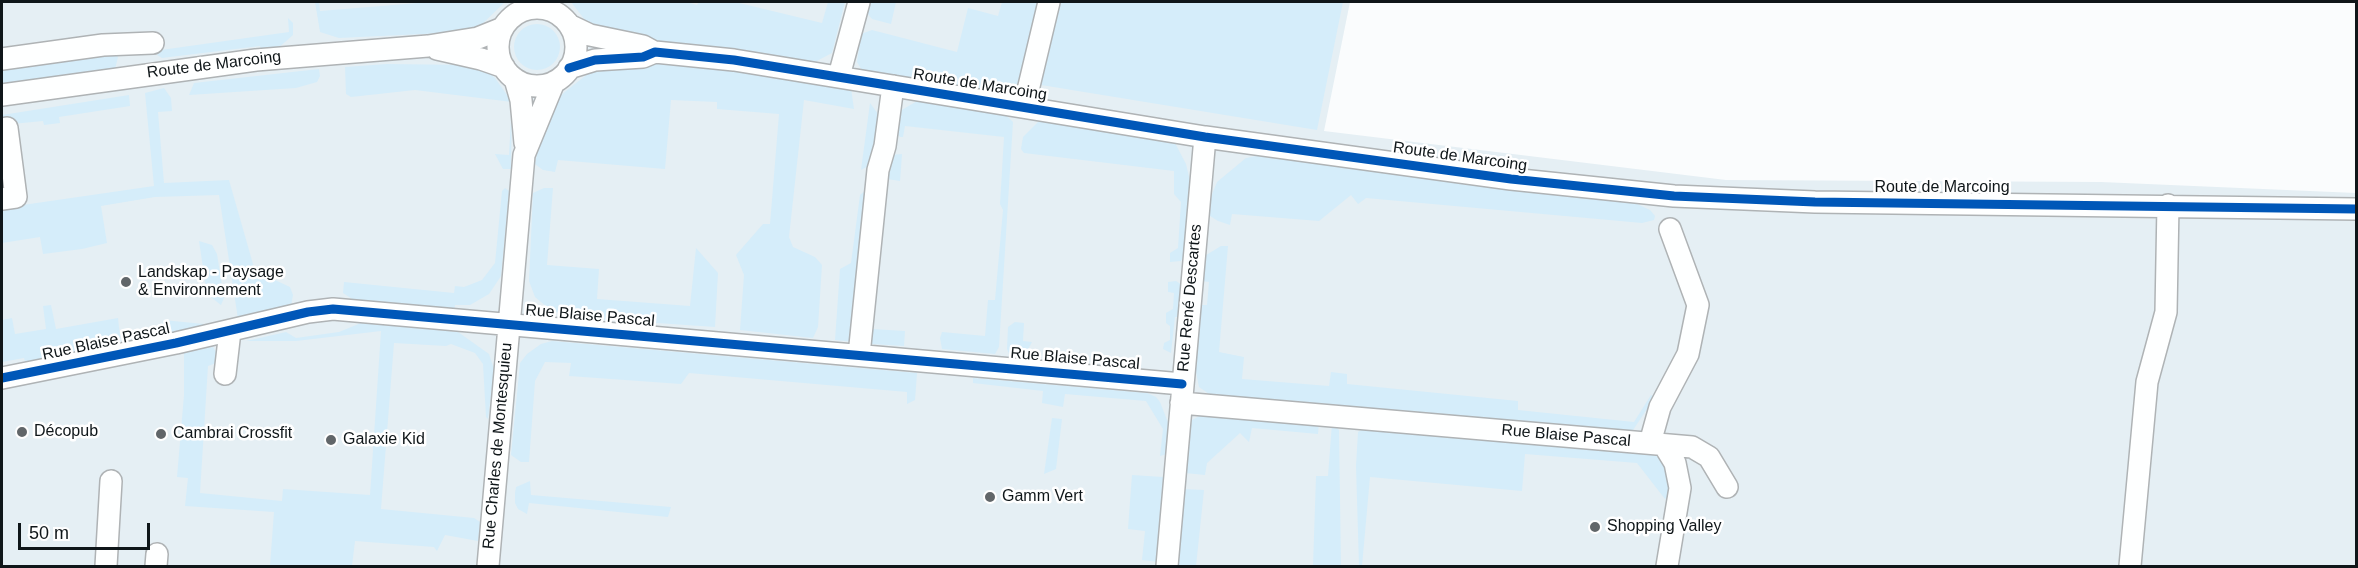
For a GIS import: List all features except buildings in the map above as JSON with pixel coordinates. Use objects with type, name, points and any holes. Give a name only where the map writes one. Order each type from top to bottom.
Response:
[{"type":"street","points":[[839,76],[859,2]]},
{"type":"street","points":[[1024,107],[1049,2]]},
{"type":"street","points":[[540,8],[561,14],[575,47],[562,75],[534,86],[509,73],[498,48],[511,15],[540,8]]},
{"type":"street","name":"Route de Marcoing","points":[[561,14],[590,35],[643,46],[655,52],[734,60],[1205,137],[1511,179],[1674,196],[1815,202],[2356,209]]},
{"type":"street","name":"Route de Marcoing","points":[[2,95],[222,64],[428,46],[478,38],[511,15]]},
{"type":"street","points":[[2,59],[103,45],[153,43]]},
{"type":"street","name":"Route de Marcoing","points":[[428,46],[509,73]]},
{"type":"street","name":"Route de Marcoing","points":[[562,75],[595,60],[642,57],[655,52]]},
{"type":"street","name":"Rue Charles de Montesquieu","points":[[488,567],[525,147],[521,100],[509,73]]},
{"type":"street","name":"Rue Charles de Montesquieu","points":[[525,147],[562,75]]},
{"type":"street","points":[[859,355],[878,170],[885,146],[893,86]]},
{"type":"street","name":"Rue René Descartes","points":[[1167,567],[1205,137]]},
{"type":"street","points":[[2,199],[16,197],[7,168],[4,140]]},
{"type":"street","points":[[2130,567],[2147,382],[2166,312],[2168,205]]},
{"type":"street","points":[[1667,567],[1680,488],[1675,463],[1657,444],[1660,407],[1688,354],[1698,304],[1670,229]]},
{"type":"street","name":"Rue Blaise Pascal","points":[[2,378],[230,331],[308,312],[333,309],[859,355],[1182,393],[1692,447],[1709,457],[1727,487]]},
{"type":"street","points":[[225,374],[230,331]]},
{"type":"street","points":[[106,567],[111,481]]},
{"type":"shaded area","points":[[2,2],[1350,2],[1324,131],[1726,180],[2101,182],[2356,193],[2356,566],[2,566]]},
{"type":"shaded area","points":[[315,2],[319,2],[320,11],[430,2],[505,2],[479,27],[443,33],[339,38],[320,32]]},
{"type":"shaded area","points":[[571,2],[687,2],[697,5],[699,2],[735,2],[822,23],[828,2],[845,2],[832,53],[813,63],[618,35],[585,20]]},
{"type":"shaded area","points":[[870,2],[896,2],[891,24],[872,19],[867,13]]},
{"type":"shaded area","points":[[1002,2],[1039,2],[1018,83],[1007,92],[997,94],[863,72],[857,62],[861,34],[872,30],[957,52],[968,8],[998,16]]},
{"type":"shaded area","points":[[1055,2],[1343,2],[1317,130],[1035,84]]},
{"type":"shaded area","points":[[288,18],[293,23],[293,35],[277,49],[261,51],[260,46],[162,58],[157,55],[161,50],[289,32]]},
{"type":"shaded area","points":[[537,24],[553,31],[560,47],[553,63],[537,70],[521,63],[514,47],[521,31]]},
{"type":"shaded area","points":[[113,51],[118,57],[115,69],[2,86],[2,64]]},
{"type":"shaded area","points":[[658,62],[726,67],[851,88],[854,109],[804,100],[789,237],[793,247],[815,257],[822,265],[818,327],[813,338],[740,330],[744,275],[736,255],[763,224],[770,224],[779,114],[717,109],[717,102],[671,100],[665,169],[558,160],[555,172],[543,170],[535,164],[540,138],[557,99],[566,91],[589,73]]},
{"type":"shaded area","points":[[387,64],[467,65],[488,72],[512,102],[415,90],[351,97],[346,94],[345,67]]},
{"type":"shaded area","points":[[319,69],[320,76],[317,82],[296,88],[189,95],[194,83]]},
{"type":"shaded area","points":[[164,88],[171,98],[172,111],[158,112],[164,183],[229,180],[257,278],[275,280],[290,287],[293,295],[291,306],[238,319],[219,195],[155,197],[101,206],[107,243],[82,249],[43,254],[40,237],[2,243],[2,208],[154,186],[145,93]]},
{"type":"shaded area","points":[[129,95],[130,106],[59,117],[60,123],[44,125],[43,121],[2,125],[2,115]]},
{"type":"shaded area","points":[[919,100],[1006,115],[1013,122],[999,347],[995,354],[942,349],[940,338],[942,332],[985,336],[988,300],[995,300],[1003,210],[1000,204],[1004,137],[905,126],[903,137],[900,137],[895,131],[900,111]]},
{"type":"shaded area","points":[[512,102],[511,169],[503,169],[495,154],[509,155]]},
{"type":"shaded area","points":[[870,103],[878,114],[880,124],[870,165],[861,170]]},
{"type":"shaded area","points":[[1040,120],[1175,143],[1186,164],[1190,181],[1184,256],[1181,261],[1170,262],[1170,253],[1178,248],[1181,202],[1174,194],[1174,171],[1024,153],[1021,149],[1023,137]]},
{"type":"shaded area","points":[[902,154],[900,181],[887,179],[890,155]]},
{"type":"shaded area","points":[[1256,156],[1635,203],[1650,210],[1655,216],[1654,220],[1642,223],[1366,198],[1358,204],[1351,195],[1319,221],[1232,214],[1230,225],[1207,214],[1208,204],[1217,182],[1246,158]]},
{"type":"shaded area","points":[[505,188],[509,191],[501,276],[489,294],[470,305],[455,305],[454,311],[357,302],[343,293],[344,282],[454,293],[455,286],[464,287],[482,280],[495,263],[502,191]]},
{"type":"shaded area","points":[[544,188],[553,188],[547,265],[599,269],[597,299],[690,306],[696,248],[718,273],[715,327],[585,318],[561,314],[547,307],[535,297],[529,281],[533,193]]},
{"type":"shaded area","points":[[866,190],[854,342],[835,340],[840,269],[851,263],[860,195]]},
{"type":"shaded area","points":[[199,241],[212,245],[217,254],[224,298],[221,305],[207,294]]},
{"type":"shaded area","points":[[1221,246],[1228,246],[1219,352],[1244,357],[1242,379],[1329,386],[1331,372],[1347,374],[1347,384],[1518,401],[1518,410],[1634,422],[1651,395],[1655,397],[1631,433],[1212,396],[1199,387],[1195,367],[1200,305],[1207,305],[1209,282],[1202,281],[1203,257]]},
{"type":"shaded area","points":[[1176,281],[1182,285],[1179,317],[1175,317],[1171,353],[1163,349],[1164,343],[1170,340],[1170,326],[1166,323],[1166,313],[1173,309],[1174,293],[1168,292],[1168,282]]},
{"type":"shaded area","points":[[51,305],[56,329],[118,318],[121,345],[26,365],[24,358],[2,362],[2,320],[12,318],[15,334],[46,329],[43,306]]},
{"type":"shaded area","points":[[163,320],[204,324],[205,327],[150,339],[149,335],[162,332]]},
{"type":"shaded area","points":[[1015,322],[1024,323],[1023,341],[1032,342],[1024,357],[1010,356],[1007,349],[1008,327]]},
{"type":"shaded area","points":[[361,323],[458,332],[489,354],[494,369],[488,419],[486,417],[483,364],[475,353],[451,344],[446,346],[394,343],[381,509],[474,518],[480,522],[478,541],[445,535],[437,551],[434,547],[355,541],[352,566],[270,566],[274,512],[185,506],[188,478],[177,477],[184,395],[184,353],[213,347],[222,361],[208,366],[200,493],[282,501],[283,489],[370,495],[381,331],[296,341],[246,341],[286,332],[296,338],[339,332]]},
{"type":"shaded area","points":[[872,329],[905,331],[904,346],[872,344]]},
{"type":"shaded area","points":[[552,341],[917,373],[915,400],[907,404],[907,392],[689,373],[681,384],[569,376],[571,363],[545,362],[535,381],[529,462],[521,462],[511,455],[520,363],[527,354],[541,344]]},
{"type":"shaded area","points":[[973,378],[1147,393],[1156,397],[1160,402],[1169,425],[1167,454],[1160,456],[1163,429],[1146,401],[1065,394],[1063,407],[1042,403],[1043,391],[973,383]]},
{"type":"shaded area","points":[[1205,413],[1319,422],[1318,434],[1252,428],[1249,442],[1240,433],[1207,463],[1205,475],[1185,473],[1189,427],[1192,420]]},
{"type":"shaded area","points":[[1052,418],[1062,419],[1056,469],[1044,474]]},
{"type":"shaded area","points":[[1332,423],[1339,430],[1341,566],[1313,566],[1316,476],[1328,476]]},
{"type":"shaded area","points":[[1369,426],[1652,452],[1666,464],[1672,496],[1665,499],[1637,463],[1525,454],[1522,491],[1370,477],[1362,566],[1359,566],[1356,466],[1358,432]]},
{"type":"shaded area","points":[[1132,475],[1163,477],[1166,481],[1159,562],[1142,560],[1145,531],[1128,529]]},
{"type":"shaded area","points":[[530,481],[531,495],[671,507],[668,517],[529,503],[527,514],[518,509],[515,503],[515,493],[516,487]]},
{"type":"shaded area","points":[[1183,489],[1204,490],[1196,566],[1176,566]]},
{"type":"cycle path","points":[[569,68],[595,60],[643,57],[655,52],[734,60],[1205,137],[1511,179],[1674,196],[1815,202],[2356,209]]},
{"type":"cycle path","points":[[2,378],[176,343],[308,312],[333,309],[1182,384]]},
{"type":"place","name":"Landskap - Paysage & Environnement","points":[[126,282]]},
{"type":"place","name":"Décopub","points":[[22,432]]},
{"type":"place","name":"Cambrai Crossfit","points":[[161,434]]},
{"type":"place","name":"Galaxie Kid","points":[[331,440]]},
{"type":"place","name":"Gamm Vert","points":[[990,497]]},
{"type":"place","name":"Shopping Valley","points":[[1595,527]]}]
